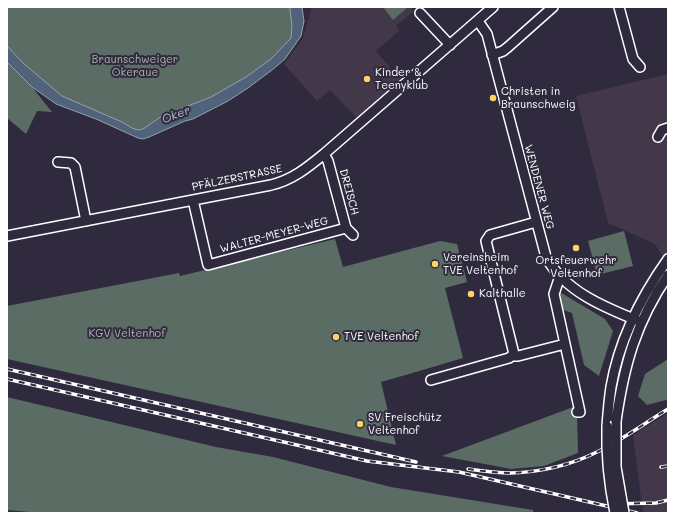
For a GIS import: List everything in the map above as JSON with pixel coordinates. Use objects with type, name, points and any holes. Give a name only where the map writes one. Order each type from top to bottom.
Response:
[{"type":"street","name":"PFÄLZERSTRASSE","points":[[7,236],[282,183],[298,175],[324,154],[493,7]]},
{"type":"street","points":[[492,55],[508,47],[553,7]]},
{"type":"street","points":[[619,7],[633,60],[640,68]]},
{"type":"street","points":[[420,13],[450,45]]},
{"type":"street","name":"WENDENER WEG","points":[[478,20],[487,34],[546,257],[553,268],[569,285],[637,320]]},
{"type":"street","points":[[658,137],[662,130],[668,128]]},
{"type":"street","name":"DREISCH","points":[[324,154],[328,161],[350,232]]},
{"type":"street","points":[[58,162],[71,163],[75,167],[86,221]]},
{"type":"street","name":"WALTER-MEYER-WEG","points":[[193,200],[208,265],[350,232]]},
{"type":"street","points":[[512,356],[514,351],[486,241],[490,235],[536,222]]},
{"type":"street","points":[[624,513],[616,468],[616,421],[620,387],[637,320],[648,288],[668,259]]},
{"type":"street","points":[[615,513],[609,484],[606,452],[607,426],[614,372],[625,337],[668,275]]},
{"type":"street","points":[[560,276],[554,294],[580,412],[577,412]]},
{"type":"street","points":[[431,380],[512,356],[518,356],[565,344]]},
{"type":"shaded area","points":[[312,7],[411,7],[413,12],[396,26],[399,31],[376,51],[400,79],[357,118],[330,90],[317,101],[284,64],[303,38]]},
{"type":"shaded area","points":[[668,74],[668,265],[655,244],[608,223],[576,96]]},
{"type":"shaded area","points":[[668,413],[668,513],[643,513],[633,435]]},
{"type":"green space","name":"Braunschweiger Okeraue","points":[[7,7],[297,7],[293,38],[276,60],[234,91],[145,132],[134,131],[56,101],[7,56]]},
{"type":"green space","points":[[383,7],[408,7],[393,20]]},
{"type":"green space","points":[[7,62],[32,87],[52,112],[37,111],[26,134],[7,118]]},
{"type":"green space","points":[[624,231],[633,266],[597,275],[588,241]]},
{"type":"green space","name":"TVE Veltenhof","points":[[335,239],[343,267],[440,241],[457,244],[467,282],[445,288],[463,358],[381,382],[396,445],[7,359],[7,306],[179,273],[180,276]]},
{"type":"green space","points":[[558,291],[605,319],[613,331],[599,376],[584,365],[572,313],[561,309]]},
{"type":"green space","points":[[668,359],[668,401],[666,400],[647,405],[638,396],[645,374]]},
{"type":"green space","points":[[7,397],[216,447],[273,457],[391,487],[533,510],[533,513],[40,513],[7,510]]},
{"type":"green space","points":[[576,406],[578,453],[544,466],[511,469],[442,456]]},
{"type":"water","name":"Oker","points":[[290,7],[302,7],[304,21],[301,36],[285,59],[248,88],[228,101],[193,119],[143,139],[56,104],[32,87],[7,62],[7,46],[23,63],[62,96],[138,130],[143,129],[162,116],[211,97],[246,77],[271,59],[291,38],[292,26]]},
{"type":"railway","points":[[7,369],[416,462]]},
{"type":"railway","points":[[7,379],[367,461],[459,472],[637,513]]},
{"type":"railway","points":[[468,469],[511,473],[533,471],[577,461],[624,437],[668,409]]},
{"type":"railway","points":[[661,467],[668,466]]},
{"type":"railway","points":[[610,504],[656,503],[668,500]]},
{"type":"place","name":"Kinder & Teenyklub","points":[[367,79]]},
{"type":"place","name":"Christen in Braunschweig","points":[[493,98]]},
{"type":"place","name":"Ortsfeuerwehr Veltenhof","points":[[576,248]]},
{"type":"place","name":"Vereinsheim TVE Veltenhof","points":[[435,264]]},
{"type":"place","name":"Kalthalle","points":[[471,294]]},
{"type":"place","name":"TVE Veltenhof","points":[[336,337]]},
{"type":"place","name":"SV Freischütz Veltenhof","points":[[360,424]]},
{"type":"park label","name":"KGV Veltenhof","points":[[127,334]]}]
